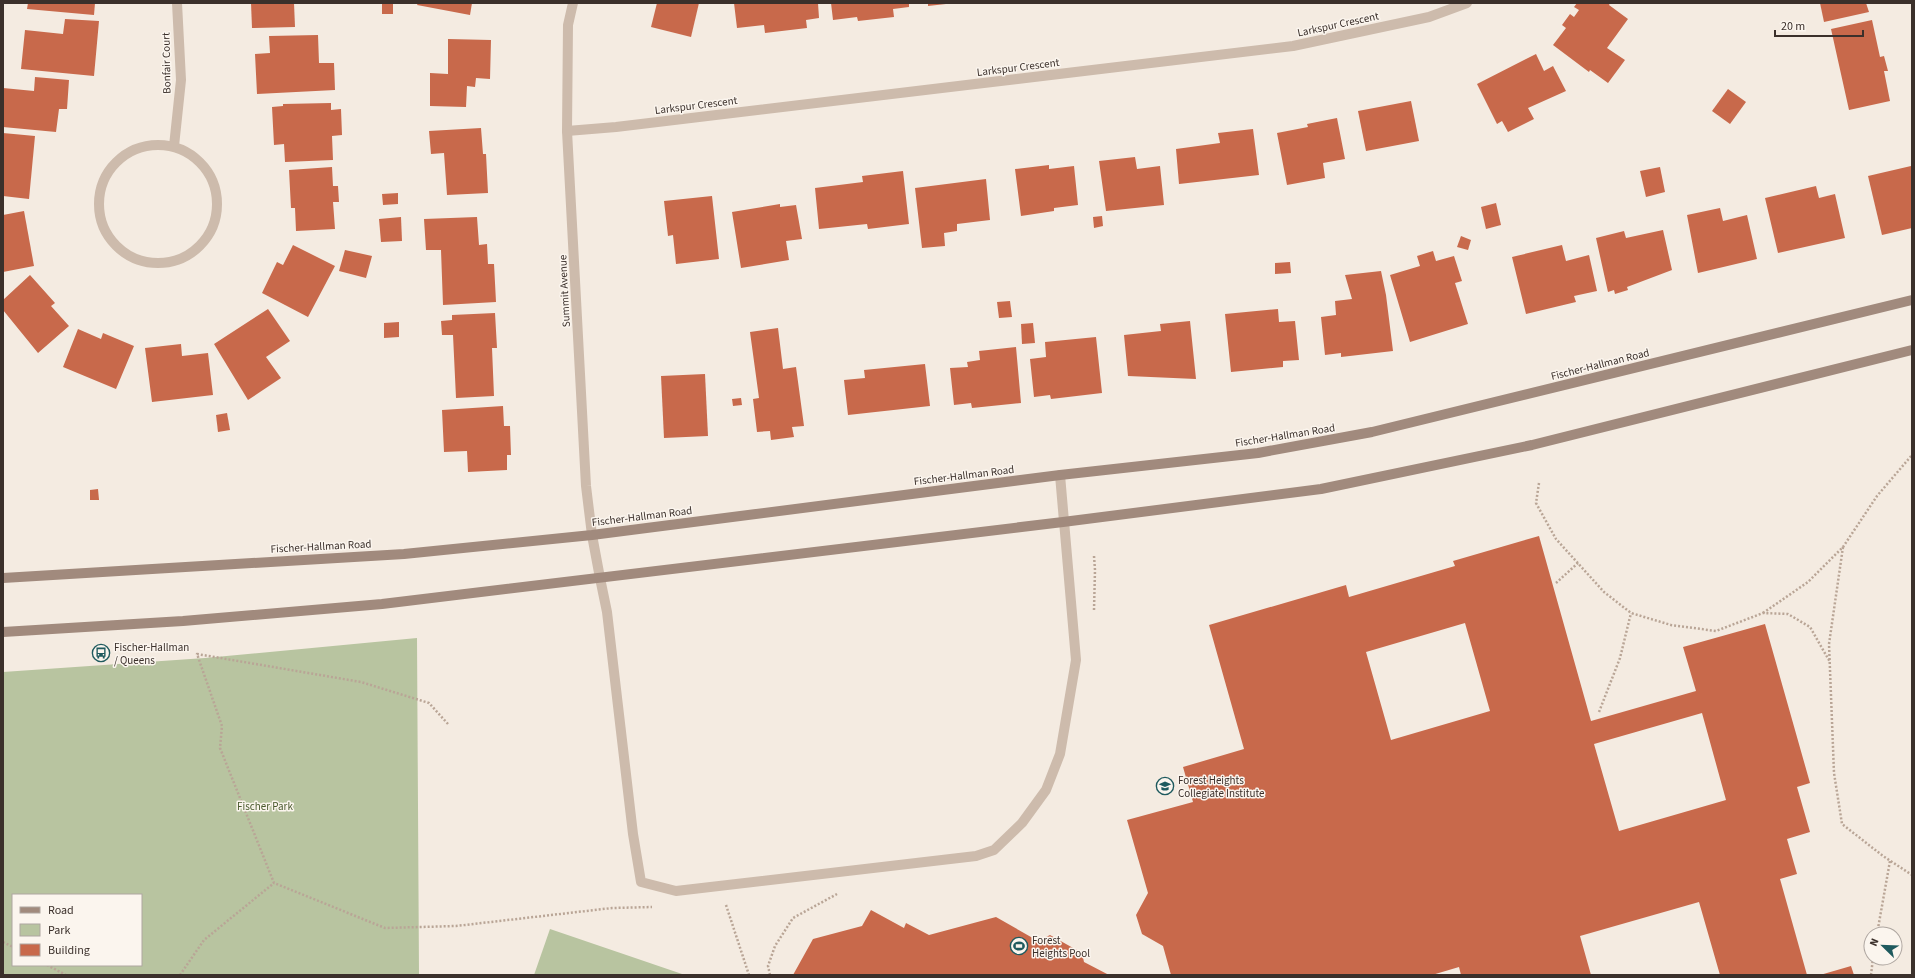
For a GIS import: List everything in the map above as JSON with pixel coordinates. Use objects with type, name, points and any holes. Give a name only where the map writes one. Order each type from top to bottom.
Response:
[{"type":"main road","name":"Fischer-Hallman Road","points":[[3,578],[404,554],[592,535],[1060,475],[1258,453],[1372,432],[1912,300]]},
{"type":"main road","points":[[3,632],[183,621],[382,604],[1063,522],[1329,488],[1532,445],[1912,350]]},
{"type":"street","name":"Bonfair Court","points":[[174,146],[181,80],[177,3]]},
{"type":"street","name":"Summit Avenue","points":[[573,3],[568,25],[567,131],[586,486],[592,535],[607,612],[641,882],[676,891],[976,856],[994,850],[1022,822],[1046,790],[1060,754],[1076,660],[1063,522]]},
{"type":"street","name":"Larkspur Crescent","points":[[567,131],[616,127],[1294,46],[1428,17],[1467,3]]},
{"type":"street","points":[[143,145],[174,146],[193,155],[208,170],[216,189],[217,210],[207,239],[192,254],[170,262],[149,263],[128,256],[112,243],[102,225],[98,205],[100,189],[108,170],[124,154],[143,145]]},
{"type":"street","points":[[1060,475],[1063,522]]},
{"type":"path","points":[[1539,483],[1536,503],[1556,539],[1604,592],[1631,613],[1671,625],[1716,631],[1763,613],[1808,582],[1843,547],[1877,496],[1912,456]]},
{"type":"path","points":[[1843,547],[1829,644],[1834,773],[1842,824],[1890,861],[1912,875]]},
{"type":"path","points":[[1094,556],[1094,618]]},
{"type":"path","points":[[1556,583],[1578,563]]},
{"type":"path","points":[[1599,712],[1620,658],[1631,613]]},
{"type":"path","points":[[1763,613],[1788,614],[1810,627],[1830,662]]},
{"type":"path","points":[[448,724],[429,703],[361,682],[197,654],[222,726],[220,748],[274,883],[385,928],[456,926],[612,908],[658,907]]},
{"type":"path","points":[[1878,926],[1890,861]]},
{"type":"path","points":[[180,975],[204,940],[274,883]]},
{"type":"path","points":[[770,975],[768,966],[775,946],[793,918],[841,891]]},
{"type":"path","points":[[725,900],[749,975]]},
{"type":"path","points":[[3,942],[12,946]]},
{"type":"path","points":[[49,966],[66,975]]},
{"type":"green space","name":"Fischer Park","points":[[417,638],[419,975],[3,975],[3,672],[205,658]]},
{"type":"green space","points":[[550,929],[685,975],[534,975]]},
{"type":"building","points":[[28,3],[95,3],[94,15],[27,9]]},
{"type":"building","points":[[251,3],[294,3],[295,27],[252,28]]},
{"type":"building","points":[[382,3],[393,3],[393,14],[382,14]]},
{"type":"building","points":[[418,3],[472,3],[470,15],[417,5]]},
{"type":"building","points":[[657,3],[699,3],[691,37],[651,27]]},
{"type":"building","points":[[734,3],[818,3],[819,18],[806,20],[807,28],[765,33],[764,25],[737,28]]},
{"type":"building","points":[[831,3],[909,3],[909,7],[893,9],[894,17],[858,21],[857,17],[833,20]]},
{"type":"building","points":[[928,3],[946,3],[946,4],[928,6]]},
{"type":"building","points":[[1577,3],[1610,3],[1609,5],[1628,19],[1607,48],[1625,60],[1608,83],[1590,70],[1589,72],[1553,45],[1566,28],[1562,25],[1570,14],[1574,17],[1579,10],[1574,7]]},
{"type":"building","points":[[1820,3],[1866,3],[1869,12],[1824,22]]},
{"type":"building","points":[[65,19],[99,21],[94,76],[21,69],[25,30],[63,34]]},
{"type":"building","points":[[1872,20],[1880,57],[1884,56],[1888,71],[1884,71],[1890,101],[1849,110],[1831,29]]},
{"type":"building","points":[[318,35],[319,63],[334,63],[335,90],[257,94],[255,54],[270,53],[269,36]]},
{"type":"building","points":[[448,39],[491,40],[490,79],[476,78],[475,87],[467,86],[466,107],[430,106],[430,73],[448,74]]},
{"type":"building","points":[[1536,54],[1544,71],[1553,66],[1566,91],[1528,108],[1534,119],[1508,132],[1502,121],[1497,124],[1477,84]]},
{"type":"building","points":[[35,77],[69,80],[67,109],[59,109],[56,132],[3,127],[3,88],[34,91]]},
{"type":"building","points":[[1728,89],[1746,102],[1730,124],[1712,111]]},
{"type":"building","points":[[1411,101],[1419,141],[1366,151],[1358,111]]},
{"type":"building","points":[[331,103],[331,110],[341,109],[342,135],[332,136],[333,160],[285,162],[284,144],[274,145],[272,107],[283,106],[283,104]]},
{"type":"building","points":[[1337,118],[1345,159],[1323,163],[1325,178],[1287,185],[1277,133],[1308,127],[1307,124]]},
{"type":"building","points":[[481,128],[483,154],[486,154],[488,193],[447,195],[444,153],[431,154],[429,131]]},
{"type":"building","points":[[1253,129],[1259,175],[1179,184],[1176,149],[1220,143],[1218,133]]},
{"type":"building","points":[[3,133],[35,136],[29,199],[3,196]]},
{"type":"building","points":[[1135,157],[1137,169],[1160,166],[1164,205],[1106,211],[1099,161]]},
{"type":"building","points":[[1049,165],[1049,169],[1074,166],[1078,205],[1054,208],[1054,211],[1021,216],[1015,169]]},
{"type":"building","points":[[1911,166],[1912,228],[1882,235],[1868,176]]},
{"type":"building","points":[[332,167],[333,186],[338,186],[339,202],[333,202],[335,229],[296,231],[295,208],[291,208],[289,170]]},
{"type":"building","points":[[1660,167],[1665,192],[1646,197],[1640,171]]},
{"type":"building","points":[[903,171],[909,224],[868,229],[867,224],[819,229],[815,188],[863,182],[862,176]]},
{"type":"building","points":[[986,179],[990,220],[957,224],[957,231],[944,233],[945,246],[922,248],[915,188]]},
{"type":"building","points":[[1816,186],[1819,198],[1835,194],[1845,238],[1778,253],[1765,198]]},
{"type":"building","points":[[398,193],[398,204],[383,205],[382,194]]},
{"type":"building","points":[[712,196],[719,259],[676,264],[673,235],[668,236],[664,201]]},
{"type":"building","points":[[1496,203],[1501,225],[1486,229],[1481,207]]},
{"type":"building","points":[[780,204],[780,207],[796,205],[802,239],[786,241],[789,260],[741,268],[732,212]]},
{"type":"building","points":[[1720,208],[1723,221],[1747,215],[1757,259],[1698,273],[1687,215]]},
{"type":"building","points":[[24,211],[34,266],[3,272],[3,215]]},
{"type":"building","points":[[1102,216],[1103,226],[1094,228],[1093,217]]},
{"type":"building","points":[[401,217],[402,241],[381,242],[379,219]]},
{"type":"building","points":[[477,217],[479,245],[487,244],[488,264],[494,264],[496,302],[443,305],[441,250],[426,250],[424,219]]},
{"type":"building","points":[[1663,230],[1672,270],[1627,287],[1628,290],[1615,294],[1614,290],[1608,292],[1596,238],[1624,231],[1626,238]]},
{"type":"building","points":[[1461,236],[1471,240],[1468,250],[1457,247]]},
{"type":"building","points":[[293,245],[335,266],[308,317],[262,293],[277,262],[283,265]]},
{"type":"building","points":[[1562,245],[1566,261],[1589,255],[1597,291],[1574,296],[1576,302],[1526,314],[1512,257]]},
{"type":"building","points":[[345,250],[372,256],[366,278],[339,271]]},
{"type":"building","points":[[1433,251],[1436,261],[1454,256],[1462,281],[1455,283],[1468,324],[1410,342],[1390,275],[1420,266],[1417,256]]},
{"type":"building","points":[[1290,262],[1291,273],[1275,274],[1275,263]]},
{"type":"building","points":[[1381,271],[1386,295],[1393,351],[1341,357],[1341,353],[1325,355],[1321,317],[1336,315],[1335,301],[1352,299],[1345,275]]},
{"type":"building","points":[[30,275],[55,303],[51,306],[69,326],[38,353],[3,310],[3,300]]},
{"type":"building","points":[[1010,301],[1012,317],[999,318],[997,302]]},
{"type":"building","points":[[268,309],[290,341],[266,357],[281,378],[248,400],[214,344]]},
{"type":"building","points":[[1278,309],[1279,322],[1295,321],[1299,360],[1283,361],[1283,367],[1231,372],[1225,314]]},
{"type":"building","points":[[495,313],[497,348],[492,348],[494,396],[456,398],[453,335],[442,335],[441,321],[452,320],[452,315]]},
{"type":"building","points":[[1190,321],[1196,379],[1128,376],[1124,335],[1161,331],[1160,324]]},
{"type":"building","points":[[399,322],[399,337],[384,338],[384,323]]},
{"type":"building","points":[[1033,323],[1035,343],[1022,344],[1021,324]]},
{"type":"building","points":[[778,328],[783,369],[796,367],[804,426],[792,427],[794,437],[771,440],[770,431],[757,432],[753,399],[759,398],[750,332]]},
{"type":"building","points":[[78,329],[101,339],[103,333],[134,346],[116,389],[63,367]]},
{"type":"building","points":[[1096,337],[1102,393],[1051,399],[1050,395],[1034,397],[1030,359],[1046,357],[1045,342]]},
{"type":"building","points":[[181,344],[182,356],[208,353],[213,395],[152,402],[145,348]]},
{"type":"building","points":[[1016,347],[1021,403],[972,408],[971,403],[954,405],[950,368],[968,367],[967,362],[980,360],[979,351]]},
{"type":"building","points":[[925,364],[930,406],[848,415],[844,380],[865,378],[864,370]]},
{"type":"building","points":[[705,374],[708,436],[664,438],[661,376]]},
{"type":"building","points":[[741,398],[742,405],[733,406],[732,399]]},
{"type":"building","points":[[503,406],[504,426],[510,426],[511,455],[507,455],[507,470],[468,472],[467,451],[444,452],[442,410]]},
{"type":"building","points":[[227,413],[230,430],[218,432],[216,415]]},
{"type":"building","points":[[98,489],[99,500],[90,500],[90,490]]},
{"type":"building","name":"Forest Heights Collegiate Institute","points":[[1539,536],[1591,721],[1696,691],[1683,647],[1765,624],[1810,783],[1797,787],[1810,832],[1787,839],[1797,874],[1780,879],[1807,975],[1720,975],[1699,902],[1580,936],[1591,975],[1461,975],[1459,967],[1432,975],[1171,975],[1163,946],[1142,934],[1136,915],[1148,893],[1127,820],[1193,802],[1183,767],[1244,749],[1209,625],[1346,585],[1349,597],[1455,566],[1453,561]],"holes":[[[1465,623],[1490,711],[1391,740],[1366,652]],[[1702,713],[1726,800],[1619,831],[1594,744]]]},
{"type":"building","points":[[871,910],[904,928],[906,923],[929,935],[996,917],[1038,941],[1050,935],[1082,953],[1084,962],[1109,975],[793,975],[813,939],[862,926]]},
{"type":"building","points":[[1851,966],[1854,975],[1820,975]]},
{"type":"place","name":"Fischer-Hallman / Queens","points":[[101,653]]},
{"type":"place","name":"Forest Heights Collegiate Institute","points":[[1165,786]]},
{"type":"place","name":"Forest Heights Pool","points":[[1019,946]]}]
